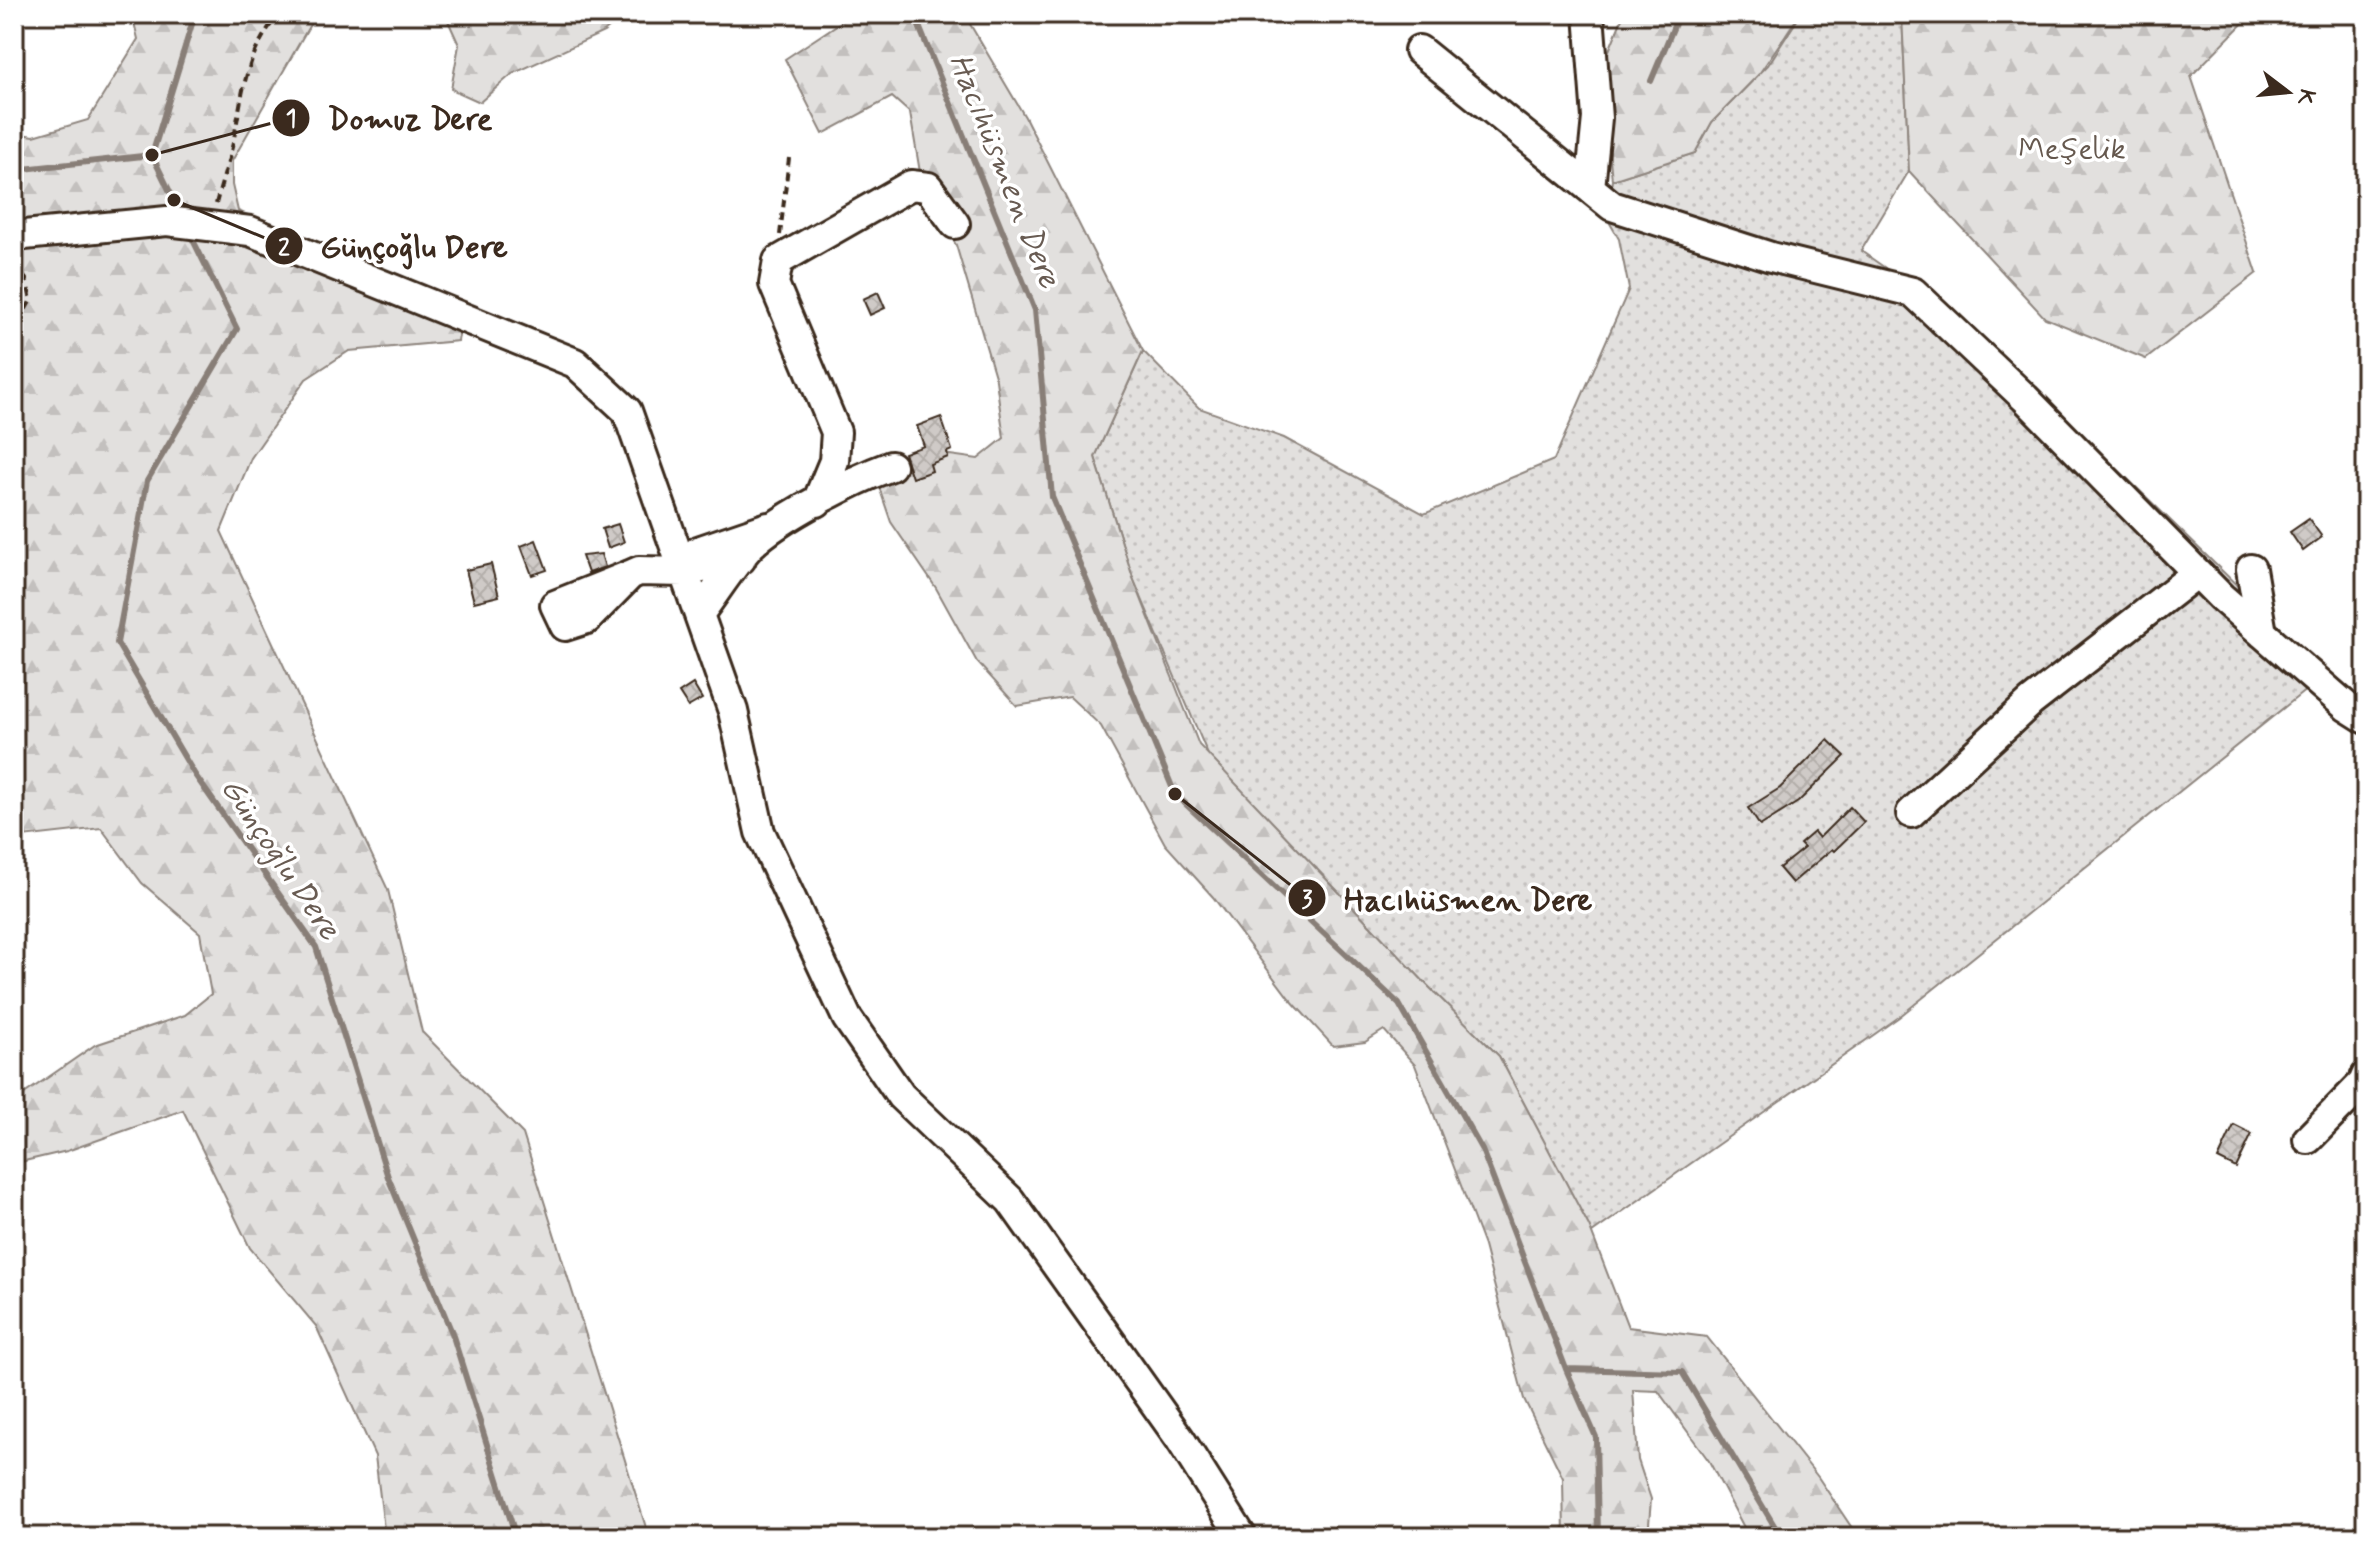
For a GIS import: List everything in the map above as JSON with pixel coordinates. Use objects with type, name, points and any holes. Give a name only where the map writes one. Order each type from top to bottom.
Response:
[{"type":"street","points":[[1589,14],[1597,118],[1590,188]]},
{"type":"street","points":[[1419,50],[1612,206],[1771,257],[1913,292],[2025,398],[2197,573],[2347,707],[2366,719]]},
{"type":"street","points":[[817,502],[834,461],[836,432],[774,284],[778,261],[911,185],[928,187],[955,224]]},
{"type":"street","points":[[14,236],[167,221],[250,231],[575,363],[627,411],[733,711],[760,832],[847,1018],[901,1096],[1010,1200],[1180,1439],[1242,1537]]},
{"type":"street","points":[[699,614],[752,544],[858,478],[891,466]]},
{"type":"street","points":[[684,572],[698,551],[785,521]]},
{"type":"street","points":[[630,575],[639,571],[684,572],[741,559]]},
{"type":"street","points":[[2251,569],[2262,633]]},
{"type":"street","points":[[1911,813],[2031,702],[2197,573]]},
{"type":"street","points":[[2308,1139],[2363,1083],[2366,1076]]},
{"type":"path","points":[[210,226],[232,146],[245,76],[259,41],[278,14]]},
{"type":"path","points":[[778,261],[789,158]]},
{"type":"path","points":[[14,266],[26,279],[31,300],[14,330]]},
{"type":"green space","points":[[132,14],[316,14],[232,161],[232,185],[238,211],[464,303],[458,341],[349,351],[306,379],[251,458],[221,531],[388,890],[422,1032],[523,1134],[649,1537],[385,1537],[375,1456],[316,1326],[250,1248],[183,1110],[67,1151],[20,1162],[14,1150],[14,1101],[95,1045],[185,1015],[211,994],[200,933],[142,883],[101,828],[14,838],[14,133],[34,136],[88,120],[138,39]]},
{"type":"green space","points":[[445,14],[626,14],[604,32],[512,74],[480,102],[451,89],[459,45]]},
{"type":"green space","points":[[843,14],[964,14],[1025,117],[1143,351],[1095,457],[1133,578],[1199,745],[1427,985],[1499,1056],[1589,1226],[1628,1327],[1707,1337],[1818,1477],[1858,1537],[1749,1537],[1709,1461],[1658,1391],[1633,1390],[1638,1460],[1651,1499],[1648,1537],[1564,1537],[1563,1478],[1524,1399],[1484,1246],[1415,1065],[1384,1030],[1365,1042],[1333,1046],[1289,998],[1213,897],[1165,844],[1101,726],[1070,697],[1017,706],[977,662],[936,588],[891,522],[877,481],[912,460],[950,455],[978,459],[1004,438],[996,380],[956,245],[923,190],[910,113],[892,97],[823,134],[785,59],[847,18]]},
{"type":"green space","points":[[1624,14],[1800,14],[1759,74],[1712,122],[1695,153],[1612,180],[1608,138],[1608,53]]},
{"type":"green space","points":[[1801,14],[1902,14],[1909,171],[1861,251],[1978,333],[2327,673],[1899,1017],[1592,1233],[1499,1056],[1427,985],[1208,755],[1133,578],[1095,457],[1143,351],[1199,408],[1284,438],[1424,514],[1554,460],[1629,289],[1619,239],[1607,218],[1612,180],[1695,153],[1712,122],[1768,65]]},
{"type":"green space","name":"Meşelik","points":[[1902,14],[2252,14],[2191,76],[2257,273],[2146,359],[2045,318],[1909,171]]},
{"type":"building","points":[[878,292],[885,308],[870,315],[863,299]]},
{"type":"building","points":[[941,417],[952,450],[947,452],[948,457],[930,464],[932,471],[912,478],[904,453],[924,446],[917,426]]},
{"type":"building","points":[[2309,519],[2322,537],[2303,551],[2290,532]]},
{"type":"building","points":[[618,524],[624,542],[608,548],[602,529]]},
{"type":"building","points":[[536,540],[547,570],[532,575],[521,546]]},
{"type":"building","points":[[601,554],[605,567],[588,573],[582,556]]},
{"type":"building","points":[[491,564],[499,596],[474,602],[466,570]]},
{"type":"building","points":[[693,684],[702,699],[688,707],[679,693]]},
{"type":"building","points":[[1828,740],[1845,756],[1798,802],[1760,826],[1748,808],[1780,788]]},
{"type":"building","points":[[1850,807],[1864,822],[1834,851],[1832,849],[1792,883],[1779,868],[1804,848],[1800,844],[1814,832],[1819,838]]},
{"type":"building","points":[[2234,1125],[2252,1134],[2236,1168],[2218,1159]]},
{"type":"waterway","points":[[14,170],[152,155],[195,14]]},
{"type":"waterway","name":"Hacıhüsmen Dere","points":[[914,14],[1035,310],[1052,497],[1175,794],[1399,1004],[1482,1150],[1566,1369],[1682,1372],[1781,1537]]},
{"type":"waterway","points":[[1651,81],[1679,14]]},
{"type":"waterway","name":"Günçoğlu Dere","points":[[152,155],[174,200]]},
{"type":"waterway","name":"Günçoğlu Dere","points":[[191,236],[237,329],[147,481],[117,643],[195,775],[316,947],[388,1177],[452,1333],[516,1537]]},
{"type":"waterway","points":[[1566,1369],[1596,1437],[1598,1537]]},
{"type":"place","name":"Domuz Dere","points":[[152,155]]},
{"type":"place","name":"Günçoğlu Dere","points":[[174,200]]},
{"type":"place","name":"Hacıhüsmen Dere","points":[[1175,794]]}]
